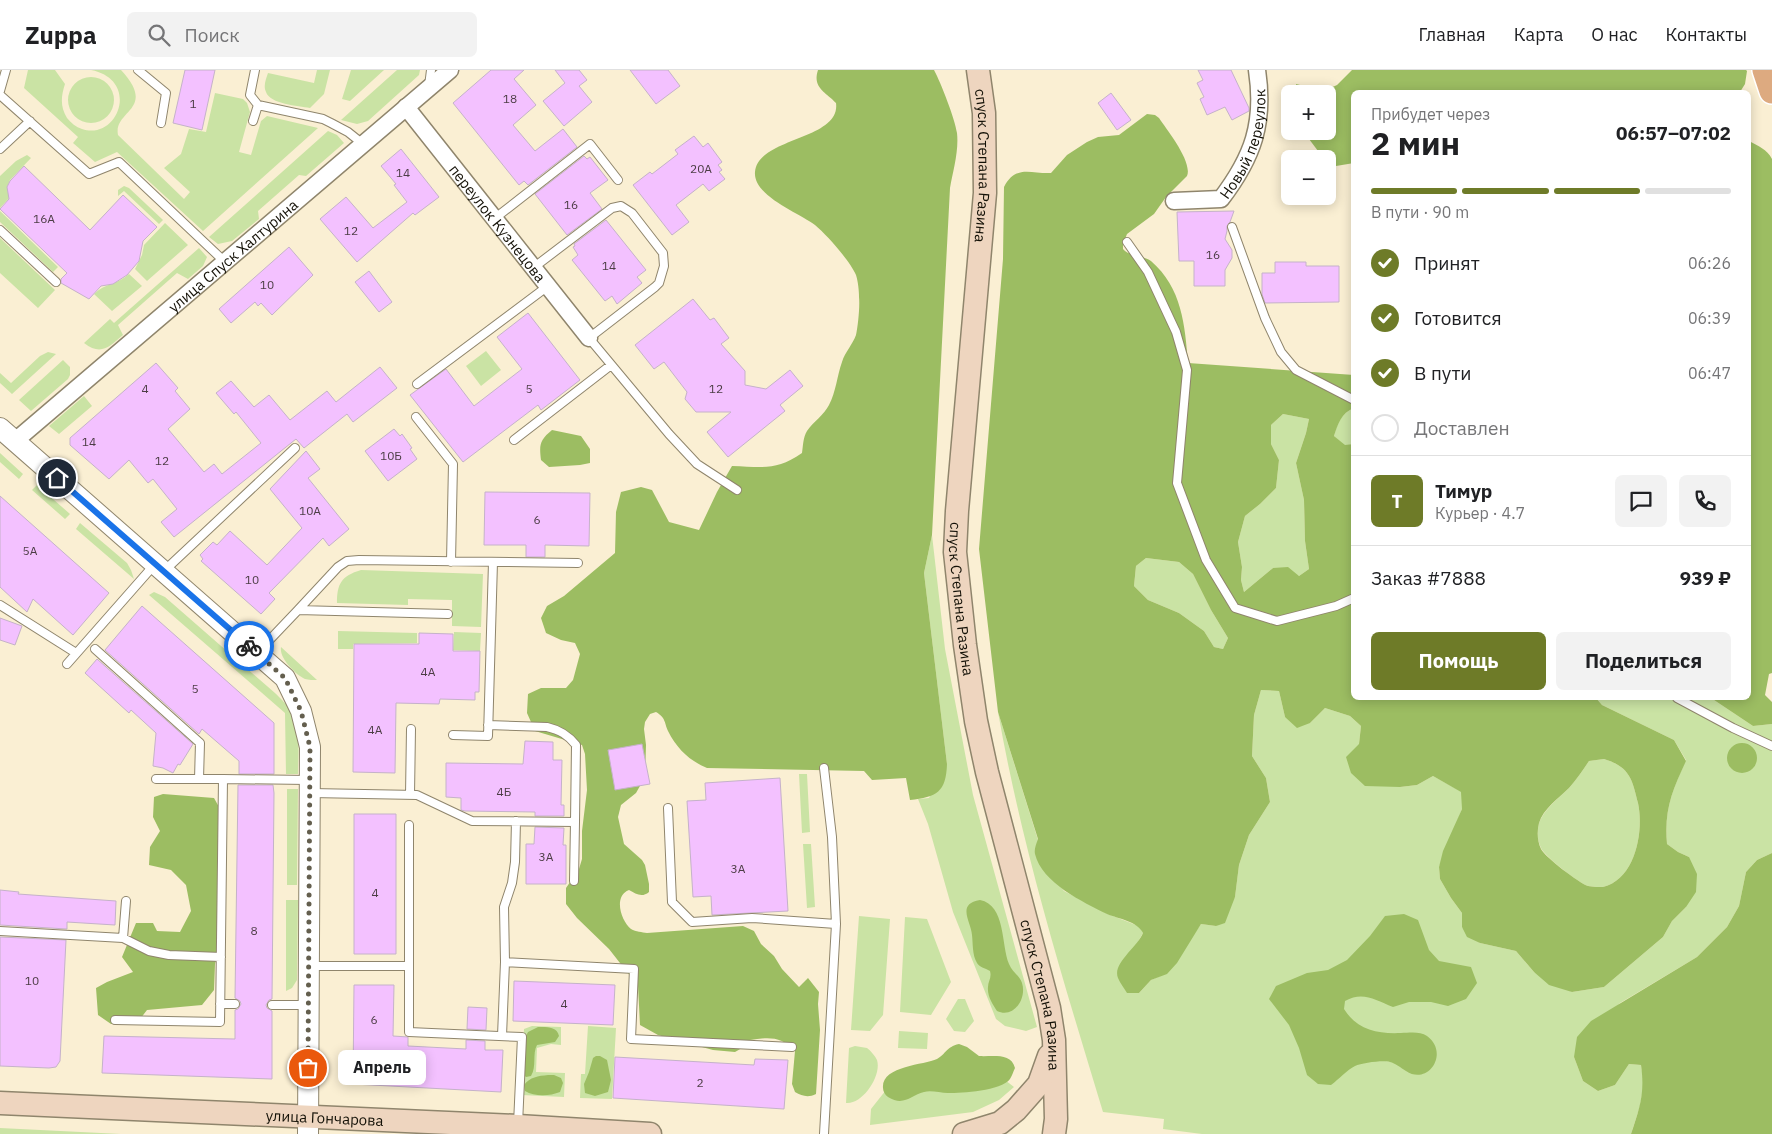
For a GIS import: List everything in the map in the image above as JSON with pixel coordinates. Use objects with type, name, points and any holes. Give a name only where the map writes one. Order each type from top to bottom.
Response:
[{"type":"main road","name":"спуск Степана Разина","points":[[978,70],[984,113],[985,193],[955,552],[965,645],[976,721],[992,791],[1049,1008],[1054,1040],[1052,1129]]},
{"type":"main road","points":[[1765,70],[1772,91]]},
{"type":"main road","points":[[964,1134],[1000,1123],[1029,1097],[1039,1084],[1054,1040]]},
{"type":"main road","name":"улица Гончарова","points":[[0,1103],[308,1125],[518,1126],[650,1134]]},
{"type":"street","name":"улица Спуск Халтурина","points":[[7,434],[225,262],[450,70]]},
{"type":"street","name":"Новый переулок","points":[[1174,201],[1221,199],[1236,179],[1253,147],[1259,122],[1260,90],[1257,70]]},
{"type":"street","name":"переулок Кузнецова","points":[[406,107],[589,338]]},
{"type":"street","points":[[7,434],[285,678],[301,711],[310,747],[308,1125]]},
{"type":"lane","points":[[0,91],[6,70]]},
{"type":"lane","points":[[138,70],[166,93],[160,123]]},
{"type":"lane","points":[[256,70],[250,95],[258,105],[323,119],[348,132],[363,144]]},
{"type":"lane","points":[[429,88],[431,70]]},
{"type":"lane","points":[[0,95],[89,174],[119,162],[225,262]]},
{"type":"lane","points":[[253,121],[258,105]]},
{"type":"lane","points":[[0,149],[30,121]]},
{"type":"lane","points":[[494,218],[590,144],[618,180]]},
{"type":"lane","points":[[533,268],[612,208],[621,206],[629,209],[663,253],[664,266],[661,278],[655,287],[589,338],[669,434],[697,464],[737,490]]},
{"type":"lane","points":[[1232,227],[1265,318],[1281,352],[1296,370],[1351,398]]},
{"type":"lane","points":[[0,230],[56,282]]},
{"type":"lane","points":[[1127,242],[1148,272],[1176,332],[1187,370],[1177,483],[1206,560],[1235,608],[1277,621],[1336,606],[1351,599]]},
{"type":"lane","points":[[416,384],[548,286]]},
{"type":"lane","points":[[514,440],[611,364]]},
{"type":"lane","points":[[416,417],[453,464],[451,562]]},
{"type":"lane","points":[[67,664],[160,567],[295,448]]},
{"type":"lane","points":[[257,653],[338,567],[347,561],[578,563]]},
{"type":"lane","points":[[453,736],[488,736],[493,562]]},
{"type":"lane","points":[[0,605],[76,653]]},
{"type":"lane","points":[[298,610],[448,614]]},
{"type":"lane","points":[[95,649],[200,743],[200,779]]},
{"type":"lane","points":[[1681,700],[1772,746]]},
{"type":"lane","points":[[488,725],[548,727],[568,736],[576,745],[574,881]]},
{"type":"lane","points":[[410,729],[410,795]]},
{"type":"lane","points":[[824,768],[832,837],[836,924],[824,1134]]},
{"type":"lane","points":[[156,779],[223,779],[417,795],[472,821],[575,822]]},
{"type":"lane","points":[[115,1020],[220,1022],[223,779]]},
{"type":"lane","points":[[668,808],[672,902],[692,922],[752,918],[836,924]]},
{"type":"lane","points":[[502,1036],[505,962],[504,907],[512,883],[515,862],[516,821]]},
{"type":"lane","points":[[409,824],[409,1032],[522,1037],[518,1126]]},
{"type":"lane","points":[[124,938],[126,901]]},
{"type":"lane","points":[[0,931],[124,938],[149,951],[169,955],[220,957]]},
{"type":"lane","points":[[505,962],[634,969],[631,1039],[792,1047]]},
{"type":"lane","points":[[309,966],[409,966]]},
{"type":"lane","points":[[220,1004],[235,1004]]},
{"type":"lane","points":[[272,1004],[309,1005]]},
{"type":"green space","points":[[28,70],[55,70],[65,84],[62,101],[63,110],[67,118],[74,125],[82,129],[95,130],[106,126],[114,118],[119,108],[120,96],[116,85],[106,76],[91,70],[121,70],[131,83],[135,94],[135,102],[118,127],[118,135],[184,199],[190,192],[164,168],[181,154],[189,129],[206,132],[215,93],[243,99],[247,103],[250,112],[239,152],[251,155],[261,121],[267,116],[318,128],[203,231],[117,152],[95,162],[73,143],[78,137],[24,88]]},
{"type":"green space","points":[[317,70],[330,70],[324,94],[310,108],[279,102],[269,96],[265,90],[268,73],[314,83]]},
{"type":"green space","points":[[351,70],[384,70],[350,101],[342,99]]},
{"type":"green space","points":[[397,70],[420,70],[419,75],[368,121],[357,124],[341,120]]},
{"type":"green space","points":[[818,70],[934,70],[954,119],[957,133],[956,154],[950,188],[932,535],[924,573],[947,764],[945,781],[942,787],[933,795],[910,800],[906,778],[872,780],[864,771],[707,768],[695,762],[680,749],[668,731],[663,718],[656,712],[650,714],[645,722],[645,777],[636,793],[621,805],[618,817],[624,844],[642,860],[649,884],[649,892],[644,895],[639,895],[629,890],[621,897],[620,909],[624,920],[631,929],[647,933],[743,926],[754,931],[761,944],[774,956],[782,969],[799,987],[808,978],[819,992],[820,1030],[816,1094],[808,1096],[795,1092],[792,1084],[795,1051],[780,1040],[763,1038],[750,1040],[735,1052],[713,1050],[658,1035],[640,1025],[638,986],[609,949],[577,918],[566,904],[566,888],[579,869],[582,859],[582,831],[587,790],[585,754],[582,745],[535,731],[527,713],[528,694],[541,688],[566,688],[573,680],[580,654],[575,643],[561,640],[546,633],[541,618],[547,606],[564,596],[615,553],[616,512],[621,492],[641,487],[652,490],[669,522],[699,530],[732,466],[769,467],[793,459],[802,453],[807,431],[829,405],[843,358],[856,335],[859,301],[856,275],[844,256],[820,229],[778,203],[761,189],[756,181],[755,172],[760,161],[770,152],[813,132],[826,124],[834,115],[836,103],[818,85]]},
{"type":"green space","points":[[1352,70],[1747,71],[1745,84],[1741,90],[1351,90],[1351,164],[1336,166],[1336,150],[1317,150],[1310,140],[1336,140],[1336,85]]},
{"type":"green space","points":[[91,77],[104,81],[110,87],[114,100],[110,113],[104,119],[91,123],[78,119],[72,113],[68,100],[72,87],[78,81]]},
{"type":"green space","points":[[1147,114],[1155,115],[1173,138],[1183,155],[1188,170],[1187,176],[1166,197],[1154,214],[1127,234],[1123,249],[1126,252],[1151,261],[1161,272],[1176,295],[1183,321],[1188,363],[1351,375],[1351,410],[1343,416],[1334,436],[1345,445],[1351,444],[1351,700],[1598,700],[1602,705],[1674,740],[1686,761],[1670,801],[1666,832],[1667,844],[1689,857],[1697,874],[1696,892],[1686,907],[1672,921],[1663,937],[1604,987],[1572,992],[1549,985],[1534,972],[1516,951],[1480,943],[1467,937],[1462,927],[1462,913],[1440,879],[1439,867],[1443,851],[1462,809],[1461,792],[1433,776],[1417,785],[1400,787],[1365,786],[1351,773],[1346,757],[1359,744],[1361,726],[1350,716],[1325,708],[1310,723],[1297,728],[1285,717],[1279,691],[1261,690],[1254,715],[1252,756],[1266,778],[1270,802],[1249,835],[1239,865],[1235,897],[1225,923],[1216,926],[1201,924],[1177,963],[1167,974],[1151,980],[1139,993],[1127,993],[1118,978],[1117,972],[1122,961],[1143,933],[1132,923],[1107,914],[1065,890],[1046,874],[1039,864],[1035,852],[1038,839],[998,712],[979,549],[1003,259],[1004,187],[1014,175],[1019,173],[1051,173],[1067,155],[1098,137],[1119,135]],"holes":[[[1283,414],[1309,419],[1296,463],[1304,500],[1305,541],[1309,569],[1299,576],[1288,567],[1273,568],[1244,592],[1241,580],[1242,567],[1238,542],[1245,516],[1276,488],[1279,460],[1271,444],[1271,425]],[[1146,558],[1179,562],[1193,574],[1228,638],[1223,649],[1214,647],[1204,631],[1179,613],[1148,600],[1134,586],[1136,566]],[[1604,759],[1613,762],[1625,770],[1628,775],[1634,787],[1638,803],[1640,826],[1635,852],[1630,864],[1614,882],[1603,887],[1588,886],[1555,863],[1541,849],[1538,832],[1539,823],[1544,813],[1569,788],[1589,761]]]},
{"type":"green space","points":[[328,131],[337,135],[344,143],[306,176],[299,175],[258,211],[259,219],[232,241],[218,244],[209,237]]},
{"type":"green space","points":[[1751,142],[1765,150],[1772,159],[1772,673],[1769,674],[1765,695],[1772,702],[1772,724],[1753,726],[1714,700],[1751,700]]},
{"type":"green space","points":[[27,155],[31,158],[10,180],[7,187],[11,196],[0,208],[0,176],[16,161]]},
{"type":"green space","points":[[124,186],[129,188],[163,220],[159,224],[124,191],[118,196],[118,190]]},
{"type":"green space","points":[[0,211],[58,267],[53,272],[0,222]]},
{"type":"green space","points":[[165,223],[188,245],[147,281],[135,269],[142,255],[144,245]]},
{"type":"green space","points":[[0,238],[55,290],[38,308],[0,273]]},
{"type":"green space","points":[[199,248],[207,257],[203,266],[188,279],[177,273],[118,325],[123,335],[105,348],[95,349],[84,343],[110,319],[114,323]]},
{"type":"green space","points":[[129,274],[142,286],[112,311],[94,294]]},
{"type":"green space","points":[[486,351],[501,370],[481,386],[466,366]]},
{"type":"green space","points":[[48,352],[56,354],[12,394],[0,383],[0,373],[11,383],[40,356]]},
{"type":"green space","points":[[63,360],[70,367],[68,379],[31,411],[19,400]]},
{"type":"green space","points":[[84,396],[92,406],[59,434],[49,426]]},
{"type":"green space","points":[[1350,410],[1351,445],[1345,446],[1334,436],[1340,419]]},
{"type":"green space","points":[[1283,414],[1309,419],[1296,463],[1304,500],[1305,541],[1309,569],[1299,576],[1273,568],[1244,592],[1241,580],[1242,567],[1238,542],[1245,516],[1276,488],[1279,460],[1271,444],[1271,425]]},
{"type":"green space","points":[[552,430],[581,436],[590,449],[590,463],[549,467],[541,460],[540,446]]},
{"type":"green space","points":[[0,453],[23,474],[19,479],[0,462]]},
{"type":"green space","points":[[37,485],[70,514],[65,519],[32,490]]},
{"type":"green space","points":[[80,523],[127,563],[134,579],[76,529]]},
{"type":"green space","points":[[932,535],[945,649],[973,795],[1037,1027],[1026,1031],[1005,1026],[996,1019],[953,912],[928,824],[918,799],[929,798],[947,764],[924,573]]},
{"type":"green space","points":[[1146,558],[1179,562],[1193,574],[1228,638],[1223,649],[1214,647],[1204,631],[1179,613],[1148,600],[1134,586],[1136,566]]},
{"type":"green space","points":[[361,570],[483,574],[481,627],[452,626],[452,600],[408,599],[408,605],[337,603],[339,586],[349,575]]},
{"type":"green space","points":[[154,592],[165,597],[275,693],[287,706],[296,722],[298,774],[286,774],[285,713],[149,595]]},
{"type":"green space","points":[[338,631],[417,633],[417,643],[353,644],[353,649],[338,649]]},
{"type":"green space","points":[[454,632],[481,633],[480,651],[453,650]]},
{"type":"green space","points":[[281,647],[317,680],[305,679],[292,670],[282,656]]},
{"type":"green space","points":[[1261,690],[1279,691],[1285,717],[1310,723],[1325,708],[1350,716],[1361,726],[1359,744],[1400,787],[1417,785],[1433,776],[1462,792],[1462,809],[1439,867],[1440,879],[1462,913],[1462,927],[1480,943],[1516,951],[1534,972],[1572,992],[1604,987],[1663,937],[1672,921],[1686,907],[1689,857],[1667,844],[1666,832],[1670,801],[1686,760],[1674,740],[1602,705],[1598,700],[1714,700],[1753,726],[1772,724],[1772,853],[1757,860],[1746,872],[1739,906],[1727,927],[1697,957],[1620,1003],[1574,1057],[1583,1081],[1598,1091],[1615,1085],[1629,1064],[1641,1065],[1644,1084],[1640,1106],[1631,1134],[1202,1134],[1163,1129],[1164,1119],[1103,1112],[1044,914],[1019,813],[998,712],[1038,840],[1035,852],[1064,891],[1108,914],[1141,928],[1143,933],[1135,947],[1139,993],[1151,980],[1167,973],[1201,924],[1216,926],[1235,897],[1239,865],[1249,835],[1270,802],[1266,778],[1252,756],[1254,715]]},
{"type":"green space","points":[[1742,743],[1753,747],[1757,758],[1753,769],[1742,773],[1731,769],[1727,758],[1731,747]]},
{"type":"green space","points":[[1604,759],[1613,762],[1625,770],[1628,775],[1634,787],[1638,803],[1640,826],[1635,852],[1623,874],[1614,882],[1603,887],[1592,887],[1570,875],[1544,852],[1539,842],[1538,829],[1544,813],[1569,788],[1589,761]]},
{"type":"green space","points":[[799,774],[807,774],[810,832],[802,833]]},
{"type":"green space","points":[[287,789],[298,789],[297,885],[287,885]]},
{"type":"green space","points":[[163,794],[214,798],[219,807],[219,948],[215,964],[214,990],[202,1005],[147,1010],[137,1023],[111,1024],[98,1015],[96,988],[133,972],[122,957],[136,923],[153,923],[157,931],[180,932],[191,911],[186,885],[171,870],[149,865],[150,847],[160,831],[153,817],[154,797]]},
{"type":"green space","points":[[803,844],[811,844],[815,907],[807,908]]},
{"type":"green space","points":[[1772,853],[1772,1134],[1631,1134],[1641,1100],[1641,1065],[1629,1064],[1615,1085],[1598,1091],[1583,1081],[1574,1057],[1577,1037],[1591,1021],[1697,957],[1727,927],[1739,906],[1746,872],[1757,860]]},
{"type":"green space","points":[[286,900],[298,900],[297,980],[292,988],[286,991]]},
{"type":"green space","points":[[980,900],[988,903],[994,909],[1001,927],[1009,964],[1022,983],[1023,995],[1021,1001],[1014,1010],[1009,1012],[997,1011],[989,997],[990,971],[975,960],[967,909],[968,905]]},
{"type":"green space","points":[[1404,914],[1418,920],[1429,950],[1439,961],[1471,967],[1477,983],[1466,999],[1448,1006],[1431,1002],[1409,1002],[1393,1007],[1375,999],[1363,997],[1351,998],[1345,1001],[1344,1009],[1349,1016],[1355,1022],[1368,1029],[1384,1033],[1424,1034],[1434,1043],[1437,1051],[1436,1058],[1433,1066],[1422,1074],[1414,1074],[1387,1061],[1355,1066],[1331,1085],[1318,1084],[1307,1075],[1299,1048],[1289,1025],[1269,999],[1276,986],[1307,973],[1328,970],[1347,960],[1370,936],[1385,916]]},
{"type":"green space","points":[[859,916],[890,919],[883,1015],[870,1031],[851,1030]]},
{"type":"green space","points":[[905,917],[927,919],[951,982],[931,1015],[900,1012]]},
{"type":"green space","points":[[958,999],[965,999],[974,1021],[965,1032],[954,1031],[946,1019]]},
{"type":"green space","points":[[532,1026],[561,1027],[561,1045],[551,1044],[537,1048],[536,1072],[565,1073],[564,1097],[521,1095],[524,1029]]},
{"type":"green space","points":[[588,1026],[616,1028],[612,1099],[580,1098],[581,1074],[585,1074]]},
{"type":"green space","points":[[538,1027],[554,1029],[559,1036],[555,1042],[537,1045],[533,1072],[531,1076],[526,1077],[523,1074],[526,1036],[528,1032]]},
{"type":"green space","points":[[899,1031],[928,1033],[927,1049],[898,1048]]},
{"type":"green space","points":[[959,1044],[967,1047],[979,1056],[1000,1056],[1010,1060],[1015,1068],[1010,1079],[990,1089],[954,1093],[927,1091],[903,1101],[894,1100],[885,1094],[883,1088],[884,1081],[889,1075],[904,1067],[937,1059],[951,1047]]},
{"type":"green space","points":[[855,1046],[867,1048],[873,1054],[877,1060],[877,1074],[864,1094],[852,1102],[846,1103],[849,1048]]},
{"type":"green space","points":[[965,1049],[1014,1087],[999,1100],[973,1112],[870,1125],[871,1109],[901,1071],[938,1066]]},
{"type":"green space","points":[[596,1056],[607,1060],[611,1080],[608,1092],[595,1096],[585,1093],[584,1084],[593,1058]]},
{"type":"green space","points":[[548,1075],[561,1078],[563,1083],[560,1092],[542,1095],[525,1091],[524,1085],[529,1080],[538,1076]]},
{"type":"green space","points":[[0,1128],[121,1134],[0,1134]]},
{"type":"building","points":[[185,70],[215,70],[202,130],[173,123]]},
{"type":"building","points":[[491,70],[524,70],[514,79],[536,105],[513,125],[535,151],[563,129],[577,147],[528,185],[524,181],[519,185],[453,103]]},
{"type":"building","points":[[555,70],[579,70],[587,80],[579,86],[592,102],[564,126],[543,101],[565,83]]},
{"type":"building","points":[[630,70],[668,70],[680,86],[656,104]]},
{"type":"building","points":[[1198,70],[1231,70],[1249,111],[1232,120],[1225,107],[1207,115],[1200,99],[1204,97],[1197,83],[1203,80]]},
{"type":"building","points":[[1111,93],[1131,120],[1117,130],[1098,103]]},
{"type":"building","points":[[694,136],[703,147],[708,143],[722,162],[718,165],[722,170],[719,172],[725,179],[709,191],[703,184],[676,205],[689,222],[672,235],[633,185],[650,172],[652,174],[678,154],[675,150]]},
{"type":"building","points":[[401,149],[439,197],[415,215],[413,213],[357,262],[320,219],[346,197],[373,228],[407,202],[394,185],[396,184],[381,166]]},
{"type":"building","points":[[584,156],[587,159],[590,157],[608,180],[590,193],[602,209],[567,235],[535,194]]},
{"type":"building","points":[[24,166],[90,230],[123,195],[157,227],[143,241],[139,261],[127,275],[113,284],[101,286],[89,299],[61,283],[61,279],[67,273],[0,209],[9,199],[7,187],[10,181]]},
{"type":"building","points":[[1234,211],[1227,226],[1225,239],[1232,250],[1232,258],[1225,270],[1225,286],[1194,286],[1194,261],[1179,261],[1177,212]]},
{"type":"building","points":[[606,220],[646,270],[637,277],[642,283],[617,304],[612,296],[605,301],[572,260],[578,255],[573,247],[575,246],[574,244]]},
{"type":"building","points":[[289,247],[313,275],[272,315],[261,303],[258,306],[255,302],[231,323],[219,309]]},
{"type":"building","points":[[1275,262],[1306,262],[1306,266],[1339,266],[1339,302],[1265,303],[1262,294],[1262,273],[1275,273]]},
{"type":"building","points":[[369,271],[392,302],[379,312],[355,282]]},
{"type":"building","points":[[693,299],[710,320],[714,318],[729,338],[721,344],[745,371],[745,385],[766,389],[790,370],[803,386],[780,405],[785,411],[728,457],[707,432],[731,412],[696,412],[685,399],[687,392],[664,362],[654,369],[635,345]]},
{"type":"building","points":[[528,313],[580,380],[541,410],[538,405],[463,462],[410,395],[446,369],[474,406],[522,369],[497,337]]},
{"type":"building","points":[[156,363],[178,388],[175,391],[190,409],[168,429],[204,472],[214,464],[222,474],[261,443],[236,412],[234,414],[216,393],[231,381],[254,407],[269,395],[290,420],[327,391],[336,402],[380,367],[397,388],[353,422],[347,414],[304,448],[296,439],[174,537],[161,522],[177,509],[153,479],[148,483],[129,460],[109,479],[70,445],[70,438]]},
{"type":"building","points":[[394,429],[400,436],[402,434],[417,459],[388,481],[365,451]]},
{"type":"building","points":[[306,451],[320,469],[308,478],[349,529],[329,546],[323,538],[269,593],[275,599],[261,614],[201,561],[203,559],[200,555],[213,542],[217,545],[230,531],[267,565],[302,528],[270,489]]},
{"type":"building","points":[[485,492],[590,493],[589,546],[545,545],[545,557],[526,557],[526,545],[484,545]]},
{"type":"building","points":[[0,496],[109,593],[73,635],[33,599],[27,612],[0,587]]},
{"type":"building","points":[[142,606],[274,723],[274,774],[239,774],[239,761],[202,729],[199,734],[105,650]]},
{"type":"building","points":[[0,618],[22,626],[15,645],[0,640]]},
{"type":"building","points":[[419,633],[453,634],[453,651],[480,651],[479,692],[475,692],[475,700],[440,699],[439,704],[396,703],[395,773],[353,772],[354,644],[419,644]]},
{"type":"building","points":[[97,659],[193,744],[173,773],[153,766],[156,733],[131,710],[129,713],[85,673]]},
{"type":"building","points":[[525,741],[553,742],[553,760],[562,760],[561,805],[564,805],[564,816],[535,816],[535,812],[465,811],[461,810],[461,798],[446,797],[446,763],[523,764]]},
{"type":"building","points":[[642,744],[650,784],[615,790],[608,750]]},
{"type":"building","points":[[780,778],[788,911],[712,915],[711,896],[693,897],[687,801],[706,800],[705,783]]},
{"type":"building","points":[[238,785],[273,785],[274,793],[272,999],[266,1005],[272,1011],[272,1079],[102,1073],[104,1036],[235,1039],[235,1010],[241,1004],[235,998]]},
{"type":"building","points":[[354,814],[396,814],[396,954],[354,954]]},
{"type":"building","points":[[535,827],[564,828],[563,845],[566,845],[566,884],[526,884],[526,844],[534,844]]},
{"type":"building","points":[[0,890],[19,892],[18,894],[116,901],[115,925],[67,922],[67,929],[0,925]]},
{"type":"building","points":[[0,937],[66,940],[60,1061],[56,1067],[0,1066]]},
{"type":"building","points":[[514,981],[615,985],[613,1025],[513,1021]]},
{"type":"building","points":[[354,985],[394,985],[393,1036],[408,1037],[408,1046],[466,1049],[466,1040],[485,1041],[485,1050],[503,1050],[501,1092],[353,1084]]},
{"type":"building","points":[[468,1007],[487,1008],[486,1030],[467,1029]]},
{"type":"building","points":[[615,1057],[754,1065],[755,1059],[788,1060],[784,1109],[613,1098]]},
{"type":"way so far","points":[[249,646],[285,678],[301,711],[310,747],[308,1068]]},
{"type":"place","name":"Апрель","points":[[308,1068]]},
{"type":"route","points":[[57,478],[249,646]]}]
